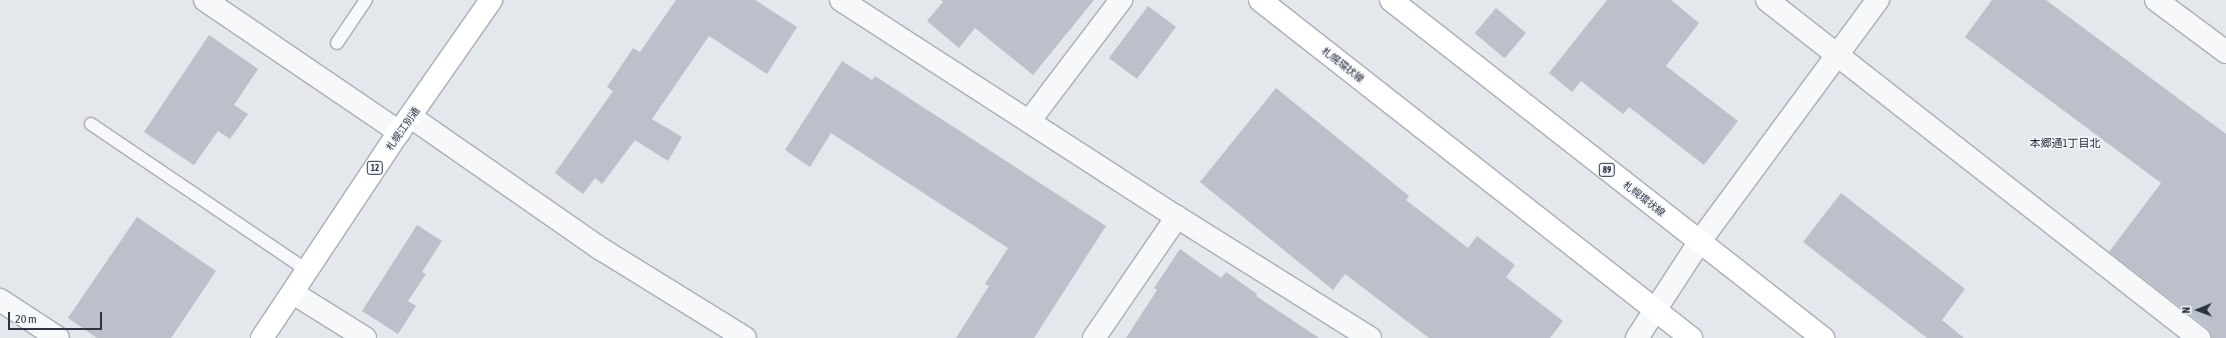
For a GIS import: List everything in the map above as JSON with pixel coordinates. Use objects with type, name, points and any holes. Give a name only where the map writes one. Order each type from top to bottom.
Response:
[{"type":"main road","name":"札幌江別通","points":[[262,338],[405,124],[491,0]]},
{"type":"main road","name":"札幌環状線","points":[[1260,0],[1691,338]]},
{"type":"main road","name":"札幌環状線","points":[[1391,0],[1823,338]]},
{"type":"street","points":[[205,0],[745,338]]},
{"type":"street","points":[[841,0],[1030,120],[1347,332],[1370,338]]},
{"type":"street","points":[[1030,120],[1120,0]]},
{"type":"street","points":[[1767,0],[1839,54],[2199,338]]},
{"type":"street","points":[[1637,338],[1700,241],[1878,0]]},
{"type":"street","points":[[2156,0],[2226,52]]},
{"type":"street","points":[[1094,338],[1177,217]]},
{"type":"street","points":[[293,293],[365,338]]},
{"type":"street","points":[[0,300],[58,338]]},
{"type":"lane","points":[[337,43],[366,0]]},
{"type":"lane","points":[[91,124],[307,270]]},
{"type":"building","points":[[676,0],[755,0],[797,27],[767,74],[709,36],[652,119],[682,137],[668,161],[635,140],[602,184],[595,178],[583,194],[555,173],[613,91],[607,87],[633,48],[640,52]]},
{"type":"building","points":[[941,0],[1094,0],[1033,75],[975,28],[959,48],[927,21],[943,2]]},
{"type":"building","points":[[1607,0],[1671,0],[1699,23],[1666,66],[1738,121],[1704,165],[1629,107],[1623,114],[1581,81],[1572,92],[1549,73]]},
{"type":"building","points":[[1992,0],[2046,0],[2226,134],[2226,338],[2212,338],[2207,328],[2109,252],[2161,183],[1965,37]]},
{"type":"building","points":[[1148,6],[1176,27],[1137,79],[1109,58]]},
{"type":"building","points":[[1496,8],[1526,33],[1505,58],[1475,33]]},
{"type":"building","points":[[209,35],[258,69],[234,105],[248,114],[230,139],[218,131],[194,165],[144,132]]},
{"type":"building","points":[[842,61],[872,80],[875,76],[1106,226],[1034,338],[956,338],[989,286],[985,284],[1008,248],[831,133],[810,167],[785,150]]},
{"type":"building","points":[[1276,88],[1409,196],[1406,200],[1468,248],[1477,236],[1515,265],[1506,277],[1563,321],[1550,338],[1429,338],[1345,274],[1333,290],[1200,182]]},
{"type":"building","points":[[1841,193],[1965,289],[1942,320],[1964,338],[1927,338],[1803,242]]},
{"type":"building","points":[[137,217],[216,271],[171,338],[97,338],[68,318]]},
{"type":"building","points":[[417,225],[442,241],[422,272],[426,274],[408,301],[416,306],[398,334],[362,311]]},
{"type":"building","points":[[1180,249],[1221,278],[1226,272],[1257,294],[1256,296],[1319,338],[1126,338],[1157,290],[1154,288]]},
{"type":"district","name":"本郷通1丁目北","points":[[2065,143]]}]
